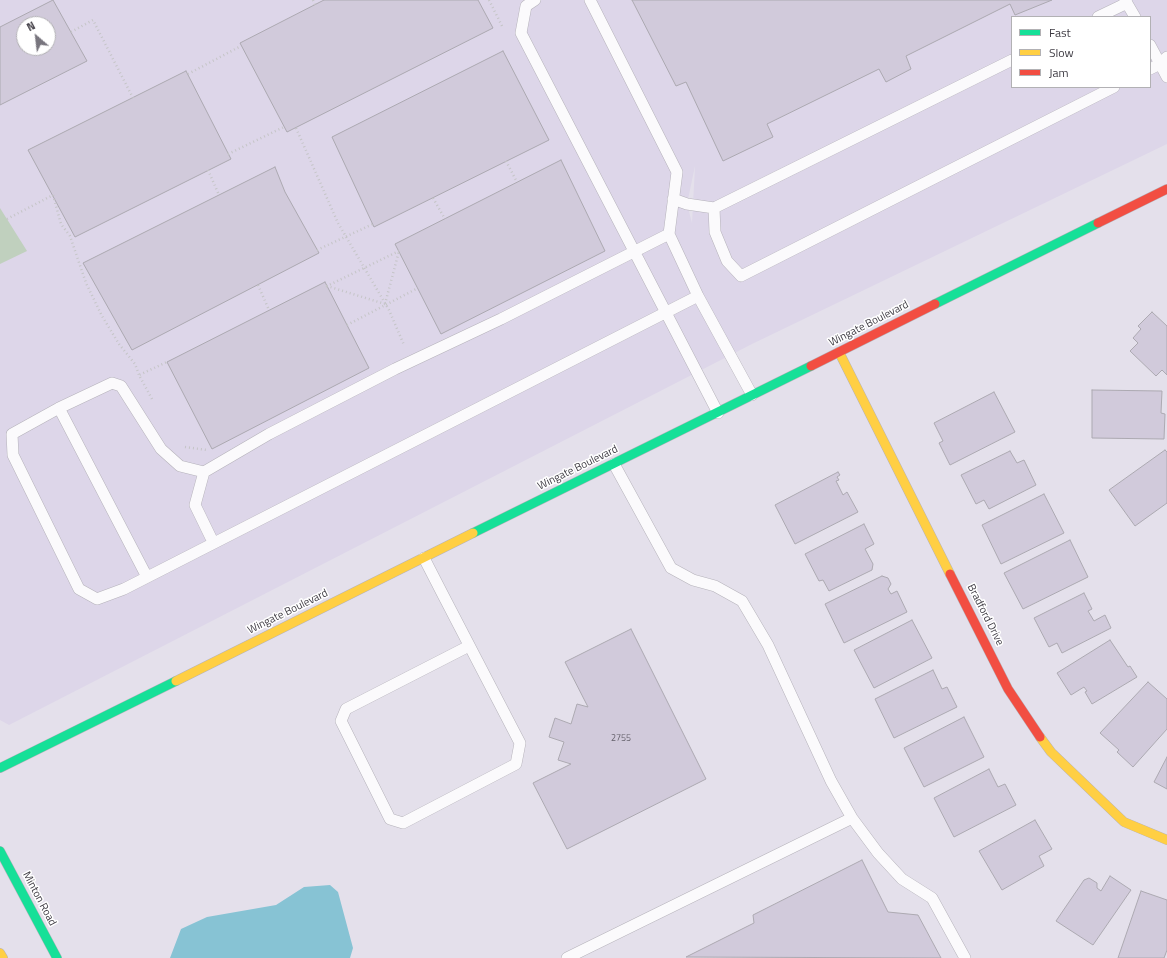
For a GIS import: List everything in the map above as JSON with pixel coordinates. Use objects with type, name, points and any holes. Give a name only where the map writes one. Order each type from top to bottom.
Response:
[{"type":"street","name":"Wingate Boulevard","points":[[0,768],[1167,188]]},
{"type":"street","name":"Bradford Drive","points":[[839,352],[1008,689],[1051,752],[1124,822],[1167,840]]},
{"type":"street","name":"Minton Road","points":[[0,851],[57,958]]},
{"type":"street","points":[[0,953],[3,958]]},
{"type":"lane","points":[[536,0],[526,6],[521,33],[718,412]]},
{"type":"lane","points":[[590,0],[677,172],[669,234],[698,296],[752,395]]},
{"type":"lane","points":[[1100,16],[1126,1],[1134,16]]},
{"type":"lane","points":[[1151,46],[1164,60],[1167,77]]},
{"type":"lane","points":[[673,199],[687,204],[714,208],[1011,60]]},
{"type":"lane","points":[[1151,68],[1164,60]]},
{"type":"lane","points":[[714,208],[715,232],[727,261],[741,276],[1112,88]]},
{"type":"lane","points":[[669,234],[636,252],[412,361],[269,434],[204,472],[180,466],[161,449],[121,386],[112,383],[59,408],[12,434],[13,455],[79,589],[97,599],[124,589],[213,542],[698,296]]},
{"type":"lane","points":[[59,408],[147,577]]},
{"type":"lane","points":[[614,464],[672,568],[693,580],[715,586],[742,601],[768,645],[831,781],[852,818],[878,853],[902,879],[932,898],[965,958]]},
{"type":"lane","points":[[204,472],[195,505],[213,542]]},
{"type":"lane","points":[[424,558],[520,744],[516,764],[403,823],[390,819],[341,720],[346,709],[469,646]]},
{"type":"lane","points":[[567,958],[852,818]]},
{"type":"path","points":[[313,0],[315,5]]},
{"type":"path","points":[[489,0],[506,33]]},
{"type":"path","points":[[71,32],[93,20],[133,98]]},
{"type":"path","points":[[188,74],[241,46]]},
{"type":"path","points":[[228,154],[284,127]]},
{"type":"path","points":[[296,128],[338,223],[385,304],[412,361]]},
{"type":"path","points":[[506,161],[517,182]]},
{"type":"path","points":[[208,170],[219,195]]},
{"type":"path","points":[[7,219],[53,195],[61,224],[70,236],[86,283],[102,316],[119,344],[135,364],[139,375],[154,403]]},
{"type":"path","points":[[433,198],[445,219]]},
{"type":"path","points":[[317,250],[373,224]]},
{"type":"path","points":[[399,251],[385,304],[327,286],[399,251]]},
{"type":"path","points":[[258,285],[269,310]]},
{"type":"path","points":[[347,325],[418,288]]},
{"type":"path","points":[[139,375],[167,362]]},
{"type":"path","points":[[183,446],[206,450],[212,449]]},
{"type":"shaded area","points":[[0,0],[1167,0],[1167,144],[752,344],[9,725],[0,720]],"holes":[[[695,166],[692,223],[687,204]]]},
{"type":"green space","points":[[0,208],[27,251],[0,264]]},
{"type":"water","points":[[330,885],[338,892],[353,948],[350,958],[170,958],[181,929],[207,917],[276,905],[304,887]]},
{"type":"building","points":[[53,0],[87,61],[0,105],[0,27],[16,19],[16,56],[56,56],[56,16],[22,16]]},
{"type":"building","points":[[324,0],[478,0],[493,28],[287,132],[240,43]]},
{"type":"building","points":[[632,0],[1052,0],[1015,15],[1010,4],[906,56],[911,69],[886,82],[879,69],[767,124],[773,137],[723,161],[686,82],[676,86]]},
{"type":"building","points":[[503,51],[549,140],[374,227],[332,137]]},
{"type":"building","points":[[186,71],[231,159],[75,237],[28,150]]},
{"type":"building","points":[[561,160],[605,251],[441,334],[395,244]]},
{"type":"building","points":[[275,167],[285,192],[319,253],[132,350],[83,263]]},
{"type":"building","points":[[325,282],[369,368],[212,449],[167,362]]},
{"type":"building","points":[[1152,312],[1167,326],[1167,375],[1162,370],[1156,376],[1130,351],[1138,343],[1133,338],[1141,329],[1138,326]]},
{"type":"building","points":[[1092,390],[1162,391],[1161,413],[1165,414],[1164,439],[1092,438]]},
{"type":"building","points":[[994,392],[1015,432],[950,465],[939,443],[943,441],[934,423]]},
{"type":"building","points":[[1165,450],[1167,452],[1167,503],[1135,526],[1109,490]]},
{"type":"building","points":[[1010,451],[1017,463],[1024,460],[1036,485],[989,509],[984,500],[976,504],[961,475]]},
{"type":"building","points":[[838,472],[840,475],[837,477],[839,480],[836,481],[843,495],[847,492],[858,512],[795,544],[775,505]]},
{"type":"building","points":[[1044,494],[1064,533],[1001,564],[982,525]]},
{"type":"building","points":[[864,524],[874,544],[865,549],[873,564],[872,570],[829,591],[823,580],[819,581],[805,554]]},
{"type":"building","points":[[1070,540],[1088,577],[1023,609],[1004,573]]},
{"type":"building","points":[[882,576],[888,578],[891,584],[888,589],[891,594],[897,591],[907,612],[844,643],[825,604]]},
{"type":"building","points":[[1084,593],[1092,609],[1088,611],[1094,621],[1105,615],[1111,628],[1062,653],[1057,643],[1049,647],[1034,618]]},
{"type":"building","points":[[912,620],[932,658],[874,688],[854,650]]},
{"type":"building","points":[[631,629],[706,779],[567,849],[533,783],[571,764],[558,760],[564,742],[549,737],[555,718],[571,724],[577,704],[588,707],[565,662]]},
{"type":"building","points":[[1110,640],[1128,667],[1130,666],[1137,677],[1092,704],[1085,692],[1087,691],[1084,687],[1071,695],[1057,673]]},
{"type":"building","points":[[933,670],[942,689],[947,687],[957,707],[894,738],[875,699]]},
{"type":"building","points":[[1148,682],[1167,699],[1167,729],[1133,767],[1117,752],[1119,750],[1100,733]]},
{"type":"building","points":[[964,717],[984,757],[924,787],[904,748]]},
{"type":"building","points":[[1167,757],[1167,789],[1154,782]]},
{"type":"building","points":[[989,769],[998,787],[1005,784],[1016,805],[954,837],[934,798]]},
{"type":"building","points":[[1035,820],[1052,849],[1039,856],[1044,866],[1002,890],[979,851]]},
{"type":"building","points":[[862,860],[888,912],[918,915],[941,958],[686,957],[754,923],[753,915]]},
{"type":"building","points":[[1110,876],[1131,890],[1093,945],[1056,921],[1084,880],[1089,878],[1097,883],[1097,888],[1101,891]]},
{"type":"building","points":[[1141,891],[1167,900],[1167,950],[1164,958],[1118,958]]},
{"type":"traffic: fast","points":[[935,304],[1098,223]]},
{"type":"traffic: fast","points":[[473,533],[811,366]]},
{"type":"traffic: fast","points":[[0,768],[176,681]]},
{"type":"traffic: fast","points":[[0,851],[57,958]]},
{"type":"traffic: slow","points":[[839,352],[950,574]]},
{"type":"traffic: slow","points":[[176,681],[473,533]]},
{"type":"traffic: slow","points":[[1040,737],[1051,752],[1124,822],[1167,840]]},
{"type":"traffic: slow","points":[[0,953],[3,958]]},
{"type":"traffic: jam","points":[[1098,223],[1167,189]]},
{"type":"traffic: jam","points":[[811,366],[935,304]]},
{"type":"traffic: jam","points":[[950,574],[1008,689],[1040,737]]}]
